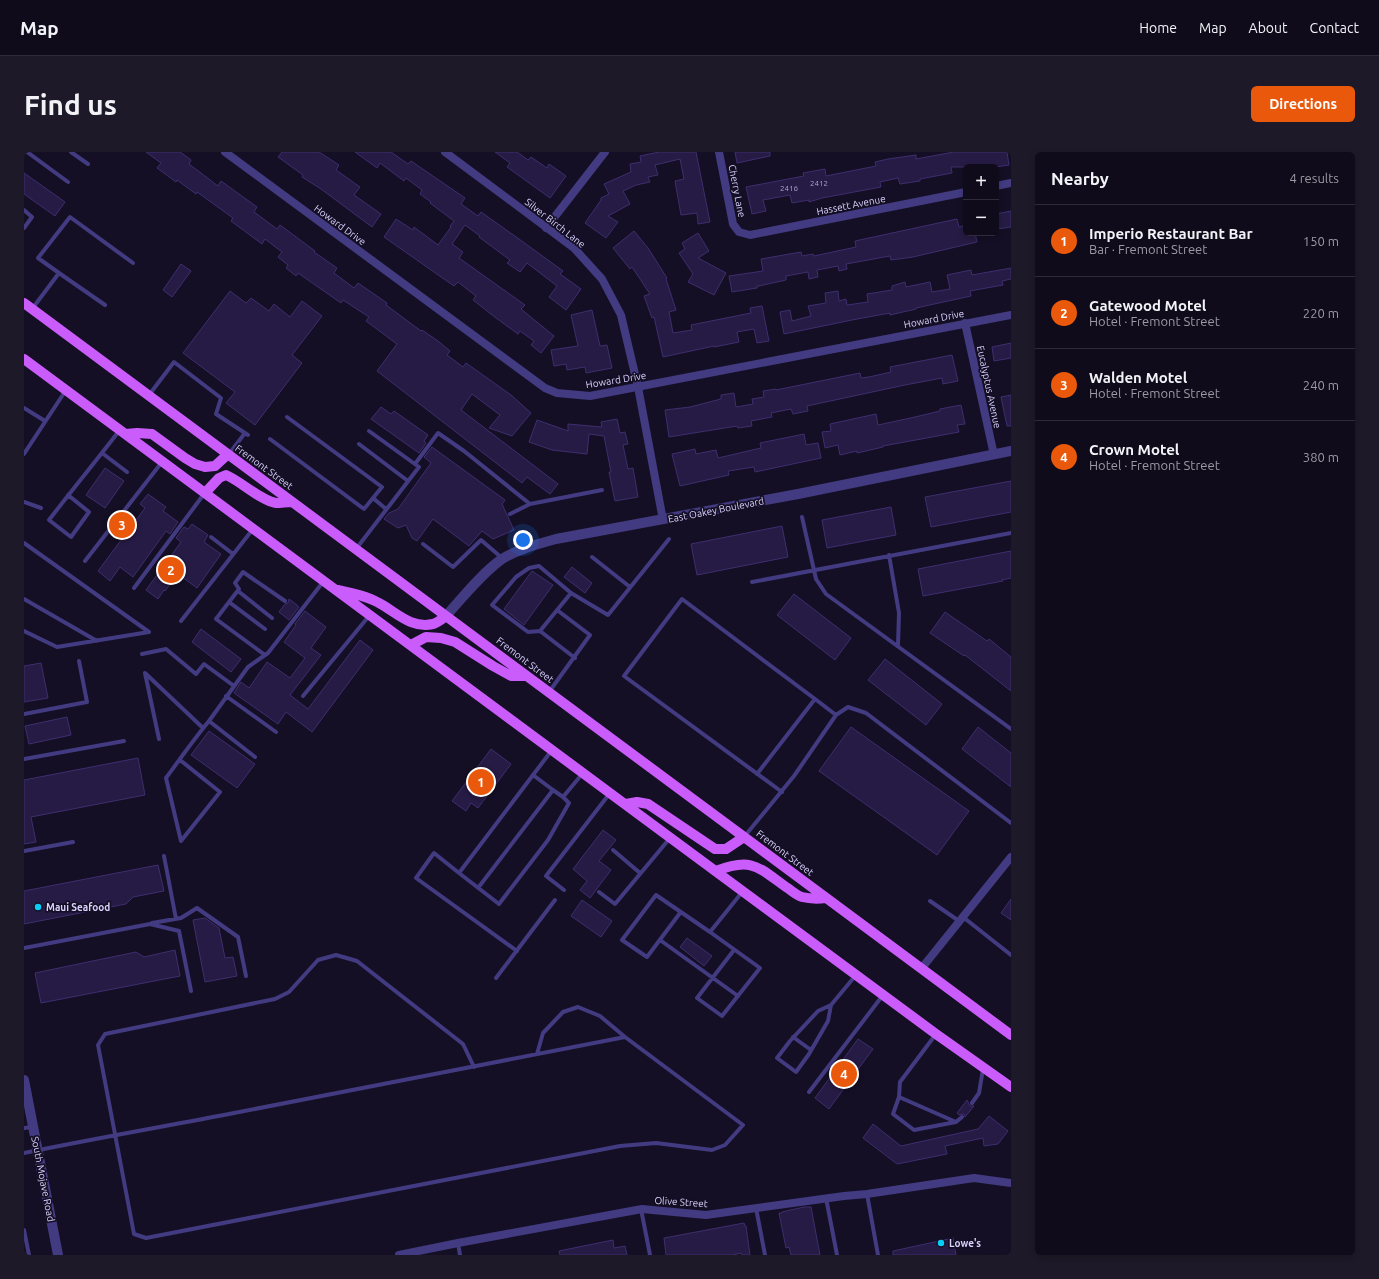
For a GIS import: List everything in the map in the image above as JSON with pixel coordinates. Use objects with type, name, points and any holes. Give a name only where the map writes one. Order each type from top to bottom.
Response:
[{"type":"main road","name":"Fremont Street","points":[[28,306],[1011,1035]]},
{"type":"main road","points":[[24,359],[883,995],[1011,1087]]},
{"type":"main road","points":[[123,431],[152,434],[190,461],[205,467],[215,466],[227,455]]},
{"type":"main road","points":[[205,493],[219,478],[226,475],[265,498],[275,502],[292,502]]},
{"type":"main road","points":[[332,588],[366,597],[380,603],[400,616],[417,624],[433,624],[446,616]]},
{"type":"main road","points":[[411,645],[426,638],[441,638],[455,642],[511,676],[526,676]]},
{"type":"main road","points":[[626,804],[637,802],[648,804],[715,849],[726,849],[744,837]]},
{"type":"main road","points":[[716,871],[730,866],[748,864],[758,867],[800,896],[814,899],[826,898]]},
{"type":"street","name":"Howard Drive","points":[[225,152],[545,388],[557,394],[590,396],[638,388],[1011,315]]},
{"type":"street","name":"Silver Birch Lane","points":[[445,152],[574,248],[602,279],[621,316],[638,388],[664,520]]},
{"type":"street","points":[[546,228],[606,152]]},
{"type":"street","name":"Cherry Lane","points":[[719,152],[733,224],[739,232]]},
{"type":"street","points":[[999,186],[1011,184]]},
{"type":"street","name":"Hassett Avenue","points":[[739,232],[750,235],[963,193]]},
{"type":"street","name":"Eucalyptus Avenue","points":[[965,323],[994,455]]},
{"type":"street","name":"East Oakey Boulevard","points":[[446,616],[490,568],[502,558],[527,547],[556,539],[664,520],[1011,452]]},
{"type":"street","points":[[921,968],[1011,857]]},
{"type":"street","name":"South Mojave Road","points":[[24,1080],[29,1128],[38,1150],[58,1255]]},
{"type":"street","name":"Olive Street","points":[[399,1255],[458,1242],[641,1209],[706,1215],[826,1198],[867,1194],[974,1178],[1011,1183]]},
{"type":"lane","points":[[27,152],[68,182]]},
{"type":"lane","points":[[71,152],[88,164]]},
{"type":"lane","points":[[24,210],[32,216],[24,228]]},
{"type":"lane","points":[[105,305],[38,258],[70,217],[133,263]]},
{"type":"lane","points":[[28,306],[59,273]]},
{"type":"lane","points":[[149,396],[174,362],[221,398],[216,414],[246,434],[227,455]]},
{"type":"lane","points":[[24,454],[66,390]]},
{"type":"lane","points":[[24,408],[45,421]]},
{"type":"lane","points":[[270,439],[364,509],[373,498],[382,486],[287,417]]},
{"type":"lane","points":[[68,495],[89,512],[71,537],[49,520],[68,495],[102,453],[123,431]]},
{"type":"lane","points":[[356,549],[419,467],[369,431]]},
{"type":"lane","points":[[415,464],[438,433],[464,451],[530,504]]},
{"type":"lane","points":[[358,444],[408,481]]},
{"type":"lane","points":[[102,453],[127,472]]},
{"type":"lane","points":[[85,561],[163,461]]},
{"type":"lane","points":[[510,514],[530,504],[602,490]]},
{"type":"lane","points":[[134,588],[205,493]]},
{"type":"lane","points":[[373,498],[386,509]]},
{"type":"lane","points":[[24,502],[41,508]]},
{"type":"lane","points":[[802,517],[816,579],[826,594],[880,634],[898,645],[1011,729]]},
{"type":"lane","points":[[181,621],[253,528]]},
{"type":"lane","points":[[752,582],[1011,532]]},
{"type":"lane","points":[[211,538],[234,554]]},
{"type":"lane","points":[[575,658],[540,631],[528,632],[492,605],[516,577],[529,568],[539,566],[571,593],[608,615],[669,539]]},
{"type":"lane","points":[[423,544],[452,567],[481,540],[502,558]]},
{"type":"lane","points":[[24,542],[149,632],[57,647],[24,631]]},
{"type":"lane","points":[[889,555],[899,613],[898,645]]},
{"type":"lane","points":[[592,557],[630,587]]},
{"type":"lane","points":[[272,618],[238,591],[239,589],[235,584],[243,572],[285,601]]},
{"type":"lane","points":[[180,760],[220,792],[182,841],[166,778],[248,667],[268,653],[323,581]]},
{"type":"lane","points":[[238,591],[216,619],[265,655]]},
{"type":"lane","points":[[540,631],[571,593]]},
{"type":"lane","points":[[24,599],[97,641]]},
{"type":"lane","points":[[782,792],[624,676],[682,599],[836,715]]},
{"type":"lane","points":[[229,602],[265,629]]},
{"type":"lane","points":[[549,692],[575,658],[590,635],[557,610]]},
{"type":"lane","points":[[304,696],[370,616]]},
{"type":"lane","points":[[142,654],[166,649],[196,674],[204,664],[234,686]]},
{"type":"lane","points":[[24,714],[86,702],[79,661]]},
{"type":"lane","points":[[160,739],[145,673],[203,728]]},
{"type":"lane","points":[[226,696],[276,732]]},
{"type":"lane","points":[[757,774],[815,699]]},
{"type":"lane","points":[[744,837],[782,792],[836,715],[848,707],[866,713],[1011,823]]},
{"type":"lane","points":[[209,721],[255,757]]},
{"type":"lane","points":[[24,760],[124,741]]},
{"type":"lane","points":[[459,873],[552,749]]},
{"type":"lane","points":[[563,796],[583,772]]},
{"type":"lane","points":[[517,951],[416,878],[434,853],[499,904],[548,840],[569,803],[563,796],[533,775]]},
{"type":"lane","points":[[478,888],[553,790]]},
{"type":"lane","points":[[564,890],[546,876],[610,793]]},
{"type":"lane","points":[[599,892],[615,904],[671,837]]},
{"type":"lane","points":[[24,851],[73,842]]},
{"type":"lane","points":[[613,850],[640,873]]},
{"type":"lane","points":[[164,856],[176,919]]},
{"type":"lane","points":[[710,932],[743,891]]},
{"type":"lane","points":[[680,913],[647,957],[622,940],[656,895],[760,968],[722,1016],[697,998],[734,950]]},
{"type":"lane","points":[[496,978],[555,900]]},
{"type":"lane","points":[[930,901],[961,919],[1011,955]]},
{"type":"lane","points":[[24,948],[181,918],[196,908],[238,937],[246,976]]},
{"type":"lane","points":[[150,924],[179,931],[191,992]]},
{"type":"lane","points":[[660,940],[738,996]]},
{"type":"lane","points":[[474,1067],[463,1044],[357,962],[336,955],[318,960],[289,992],[275,999],[105,1034],[98,1045],[134,1234],[146,1238],[620,1146],[656,1143],[712,1150],[725,1145],[743,1125],[625,1038],[600,1016],[578,1007],[563,1012],[543,1033],[537,1054]]},
{"type":"lane","points":[[831,1006],[818,1011],[793,1037],[777,1058],[796,1072],[828,1021],[831,1006],[856,975]]},
{"type":"lane","points":[[809,1092],[883,995]]},
{"type":"lane","points":[[936,1034],[900,1082],[899,1097],[893,1114],[914,1130],[956,1122],[962,1117]]},
{"type":"lane","points":[[793,1037],[811,1050]]},
{"type":"lane","points":[[24,1153],[625,1038]]},
{"type":"lane","points":[[972,1103],[979,1094],[983,1068]]},
{"type":"lane","points":[[899,1097],[956,1122]]},
{"type":"lane","points":[[867,1194],[878,1255]]},
{"type":"lane","points":[[826,1198],[837,1255]]},
{"type":"lane","points":[[756,1208],[765,1255]]},
{"type":"lane","points":[[641,1209],[650,1255]]},
{"type":"lane","points":[[24,1230],[29,1255]]},
{"type":"lane","points":[[458,1242],[460,1255]]},
{"type":"building","points":[[146,152],[180,152],[191,160],[189,164],[218,186],[221,181],[257,207],[254,212],[277,229],[280,225],[337,268],[334,273],[354,288],[358,283],[387,303],[386,305],[421,331],[422,330],[438,341],[450,351],[447,355],[463,367],[466,363],[511,395],[531,413],[512,436],[489,428],[500,415],[472,394],[461,410],[558,484],[550,494],[527,477],[522,483],[377,371],[397,344],[366,321],[369,317],[343,300],[341,303],[298,273],[296,276],[286,268],[288,265],[278,257],[282,252],[265,239],[262,244],[231,221],[233,218],[197,192],[196,194],[177,180],[176,182],[157,168],[161,163]]},
{"type":"building","points":[[282,152],[319,152],[339,165],[336,170],[360,187],[354,195],[381,214],[372,227],[321,189],[302,177],[303,175],[278,157]]},
{"type":"building","points":[[355,152],[391,152],[408,164],[411,161],[465,198],[461,204],[478,216],[481,212],[563,271],[560,274],[581,289],[566,310],[549,297],[557,286],[527,263],[520,272],[507,263],[510,260],[465,225],[452,244],[463,252],[459,258],[525,305],[521,309],[554,336],[541,353],[531,345],[534,341],[520,331],[518,334],[496,318],[473,300],[476,296],[458,282],[454,286],[384,237],[396,219],[413,230],[414,227],[438,245],[454,221],[430,203],[431,202],[420,194],[422,190],[406,178],[404,181],[380,163],[377,168]]},
{"type":"building","points":[[495,152],[517,152],[528,160],[531,157],[547,168],[549,164],[566,176],[550,198],[507,167],[510,163]]},
{"type":"building","points":[[659,152],[696,152],[710,222],[698,224],[697,213],[681,215],[675,181],[684,179],[680,159],[655,165],[658,175],[648,177],[650,182],[636,185],[623,191],[630,204],[608,216],[618,222],[606,238],[585,223],[601,198],[609,194],[604,184],[631,172],[630,164],[641,162],[640,156]]},
{"type":"building","points":[[735,152],[770,152],[770,156],[737,163]]},
{"type":"building","points":[[954,152],[1007,152],[1009,165],[999,167],[999,164],[963,164],[963,167],[951,167],[952,173],[920,179],[920,181],[900,184],[898,178],[880,182],[881,187],[822,198],[809,202],[809,200],[792,203],[790,195],[763,200],[766,211],[752,214],[746,187],[804,176],[803,173],[825,169],[826,176],[876,166],[875,162],[888,159],[916,155],[916,159]]},
{"type":"building","points":[[24,173],[65,202],[55,216],[24,194]]},
{"type":"building","points":[[1011,211],[1011,227],[999,229],[999,213]]},
{"type":"building","points":[[957,219],[959,227],[963,226],[963,236],[976,236],[977,242],[913,257],[891,260],[890,256],[846,264],[847,269],[839,271],[838,266],[817,270],[818,277],[809,279],[808,272],[786,276],[786,280],[757,286],[757,288],[732,292],[729,276],[763,271],[761,259],[801,252],[802,256],[813,254],[814,256],[856,247],[855,241]]},
{"type":"building","points":[[634,231],[648,248],[667,278],[666,279],[676,310],[669,312],[673,333],[692,330],[691,325],[751,313],[750,308],[762,306],[769,341],[757,343],[754,329],[737,332],[739,342],[663,357],[654,317],[652,318],[644,296],[650,294],[632,267],[630,269],[613,248]]},
{"type":"building","points":[[698,233],[709,251],[698,258],[726,273],[714,295],[688,282],[693,274],[679,253],[685,249],[682,243]]},
{"type":"building","points":[[181,264],[191,271],[172,297],[163,290]]},
{"type":"building","points":[[1011,268],[1011,279],[1002,281],[1003,285],[970,291],[971,296],[890,315],[890,313],[784,334],[780,312],[790,310],[792,321],[811,316],[808,306],[826,303],[825,293],[838,291],[839,301],[846,299],[847,305],[868,302],[867,294],[892,290],[892,286],[905,282],[906,287],[930,282],[932,292],[950,289],[947,275],[971,270],[972,275]]},
{"type":"building","points":[[230,291],[246,303],[251,298],[269,311],[274,304],[290,317],[302,301],[322,316],[292,355],[302,363],[255,425],[226,403],[235,392],[183,353]]},
{"type":"building","points":[[592,310],[600,346],[607,345],[612,368],[586,373],[585,367],[567,370],[566,364],[554,366],[551,350],[578,346],[571,315]]},
{"type":"building","points":[[1011,343],[1011,358],[994,361],[992,347]]},
{"type":"building","points":[[952,355],[958,381],[943,384],[942,378],[905,385],[807,406],[808,411],[793,414],[791,409],[771,413],[772,417],[751,421],[752,426],[738,428],[737,426],[669,437],[665,410],[690,407],[721,399],[721,395],[734,393],[736,407],[753,404],[752,399],[764,397],[763,391],[776,390],[860,373],[861,378],[869,377],[891,372],[890,367]]},
{"type":"building","points":[[1011,395],[1011,426],[1007,426],[1001,397]]},
{"type":"building","points":[[961,405],[965,424],[957,425],[959,432],[883,446],[857,453],[857,451],[840,455],[838,445],[825,448],[822,432],[831,431],[830,424],[876,414],[878,425]]},
{"type":"building","points":[[381,407],[391,414],[394,411],[428,435],[424,441],[426,443],[419,453],[371,419]]},
{"type":"building","points":[[617,419],[620,433],[625,432],[628,444],[623,445],[628,469],[633,468],[638,497],[615,501],[604,436],[589,434],[587,454],[552,450],[529,442],[537,420],[568,431],[568,424],[602,427],[601,422]]},
{"type":"building","points":[[804,434],[806,445],[818,443],[821,458],[755,472],[754,467],[728,471],[729,475],[680,486],[672,454],[695,449],[696,454],[716,450],[718,458],[761,448],[760,443]]},
{"type":"building","points":[[432,447],[505,500],[502,504],[514,530],[493,539],[482,531],[469,546],[433,519],[417,541],[412,538],[406,525],[398,528],[384,519],[389,513],[398,509],[431,463],[424,457]]},
{"type":"building","points":[[105,468],[124,481],[105,508],[86,495]]},
{"type":"building","points":[[1011,481],[1011,512],[931,527],[925,497]]},
{"type":"building","points":[[148,494],[166,507],[163,511],[178,522],[170,534],[166,531],[133,577],[120,567],[110,581],[98,571],[145,508],[140,504]]},
{"type":"building","points":[[891,507],[896,535],[827,548],[822,520]]},
{"type":"building","points":[[192,524],[208,535],[204,542],[221,554],[197,588],[178,574],[158,599],[146,590],[181,542],[176,538],[184,527],[188,529]]},
{"type":"building","points":[[782,526],[788,557],[697,575],[691,544]]},
{"type":"building","points":[[1011,551],[1011,578],[1002,580],[1003,581],[923,596],[918,569]]},
{"type":"building","points":[[572,567],[592,583],[585,593],[564,577]]},
{"type":"building","points":[[532,571],[553,585],[524,625],[504,609]]},
{"type":"building","points":[[794,594],[851,638],[835,660],[777,615]]},
{"type":"building","points":[[289,599],[299,607],[289,620],[279,612],[285,604],[288,603]]},
{"type":"building","points":[[305,611],[326,627],[311,648],[321,655],[290,695],[308,709],[360,640],[373,650],[312,732],[286,712],[278,724],[234,693],[241,682],[249,688],[267,662],[290,678],[305,658],[284,642]]},
{"type":"building","points":[[945,612],[987,641],[989,639],[1011,657],[1011,691],[965,655],[964,656],[930,633]]},
{"type":"building","points":[[201,629],[241,659],[231,672],[192,642]]},
{"type":"building","points":[[885,659],[942,704],[926,725],[868,680]]},
{"type":"building","points":[[41,663],[48,698],[24,702],[24,666]]},
{"type":"building","points":[[67,717],[71,735],[29,744],[25,726]]},
{"type":"building","points":[[851,727],[969,811],[937,855],[819,771]]},
{"type":"building","points":[[978,727],[1011,753],[1011,787],[962,749]]},
{"type":"building","points":[[209,731],[255,764],[237,788],[191,755]]},
{"type":"building","points":[[491,749],[511,764],[478,808],[471,803],[466,811],[452,801]]},
{"type":"building","points":[[138,758],[145,795],[31,817],[36,842],[24,844],[24,780]]},
{"type":"building","points":[[603,830],[616,840],[599,861],[611,870],[590,898],[580,890],[587,881],[573,869]]},
{"type":"building","points":[[158,865],[164,891],[133,897],[126,904],[24,924],[24,891]]},
{"type":"building","points":[[1011,899],[1011,920],[1001,913]]},
{"type":"building","points":[[582,900],[612,921],[601,937],[571,916]]},
{"type":"building","points":[[205,918],[219,928],[225,958],[233,957],[237,976],[205,982],[193,920]]},
{"type":"building","points":[[687,938],[712,956],[704,966],[680,947]]},
{"type":"building","points":[[175,950],[180,976],[41,1003],[35,973],[136,952],[144,957]]},
{"type":"building","points":[[858,1039],[873,1049],[829,1109],[815,1098]]},
{"type":"building","points":[[967,1100],[970,1106],[974,1106],[965,1117],[964,1114],[959,1115],[957,1113]]},
{"type":"building","points":[[989,1116],[1008,1131],[998,1144],[984,1146],[983,1138],[945,1146],[947,1154],[897,1164],[863,1138],[873,1124],[901,1146],[978,1129]]},
{"type":"building","points":[[804,1207],[811,1207],[820,1255],[791,1255],[789,1247],[786,1248],[779,1213]]},
{"type":"building","points":[[744,1223],[746,1226],[750,1255],[742,1255],[741,1253],[733,1255],[666,1255],[664,1238]]},
{"type":"building","name":"Lowe's","points":[[953,1238],[956,1255],[893,1255],[893,1251]]},
{"type":"building","points":[[613,1240],[614,1248],[625,1246],[627,1255],[560,1255],[559,1251]]},
{"type":"place","name":"Walden Motel","points":[[122,525]]},
{"type":"place","name":"Gatewood Motel","points":[[171,570]]},
{"type":"place","name":"Imperio Restaurant Bar","points":[[481,782]]},
{"type":"place","name":"Maui Seafood","points":[[38,907]]},
{"type":"place","name":"Crown Motel","points":[[844,1074]]},
{"type":"place","name":"Lowe's","points":[[941,1243]]}]
